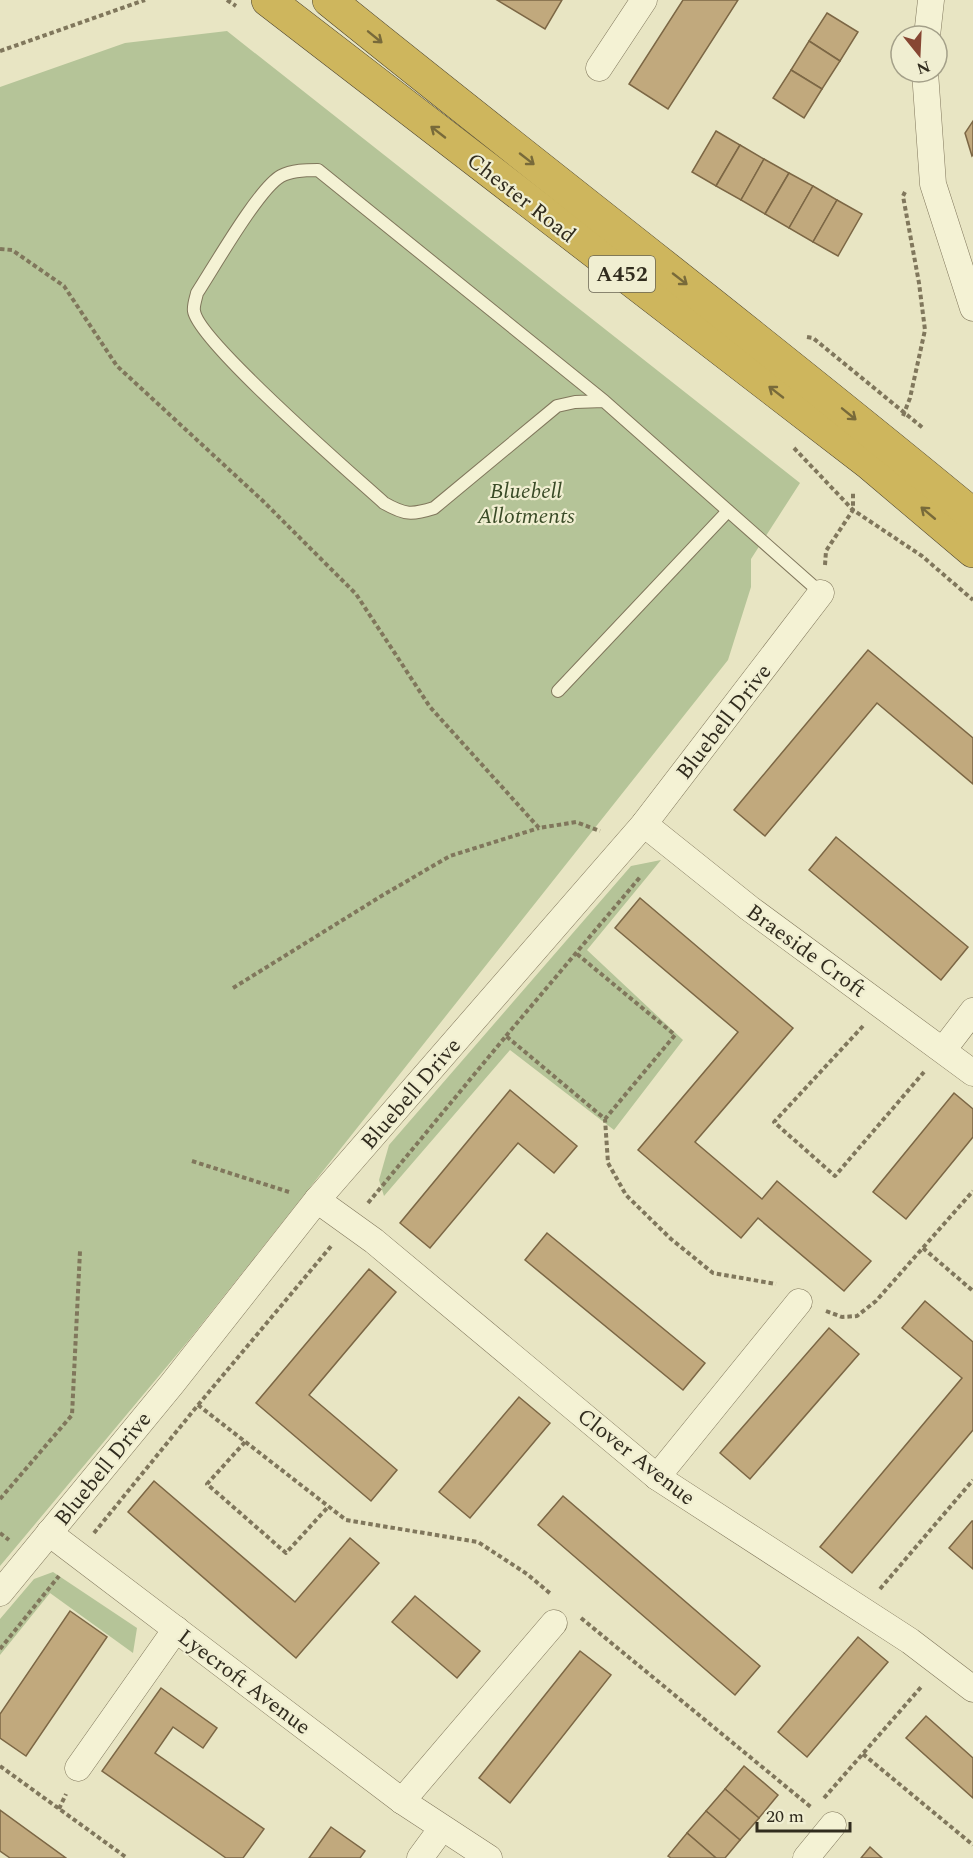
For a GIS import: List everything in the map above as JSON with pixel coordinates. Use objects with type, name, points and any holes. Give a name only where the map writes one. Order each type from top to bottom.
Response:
[{"type":"highway","name":"Chester Road","points":[[268,0],[869,463],[973,551]]},
{"type":"highway","name":"Chester Road","points":[[329,0],[464,110],[829,397],[973,515]]},
{"type":"street","points":[[599,68],[644,0]]},
{"type":"street","points":[[928,24],[931,0]]},
{"type":"street","points":[[926,84],[933,184],[973,308]]},
{"type":"street","name":"Bluebell Drive","points":[[0,1593],[172,1384],[317,1200],[636,832],[821,593]]},
{"type":"street","name":"Braeside Croft","points":[[636,832],[668,842],[749,909],[973,1073]]},
{"type":"street","points":[[943,1050],[973,1011]]},
{"type":"street","name":"Clover Avenue","points":[[317,1200],[374,1241],[657,1477],[910,1641],[973,1689]]},
{"type":"street","points":[[657,1477],[799,1302]]},
{"type":"street","name":"Lyecroft Avenue","points":[[49,1533],[402,1801],[489,1858]]},
{"type":"street","points":[[402,1801],[564,1618]]},
{"type":"street","points":[[78,1768],[176,1629]]},
{"type":"street","points":[[806,1858],[824,1817]]},
{"type":"street","points":[[420,1858],[442,1828]]},
{"type":"lane","points":[[604,401],[575,402],[557,406],[434,508],[417,514],[401,513],[384,503],[242,372],[203,329],[194,311],[197,293],[262,193],[281,176],[300,171],[318,170],[604,401],[821,593]]},
{"type":"lane","points":[[558,692],[728,511]]},
{"type":"path","points":[[0,51],[145,0]]},
{"type":"path","points":[[905,412],[925,330],[903,196],[907,186]]},
{"type":"path","points":[[0,249],[12,250],[64,286],[117,366],[263,501],[356,594],[430,707],[539,828]]},
{"type":"path","points":[[866,381],[925,431]]},
{"type":"path","points":[[790,444],[853,510],[922,556],[973,600]]},
{"type":"path","points":[[821,593],[826,551],[853,510],[853,483],[869,463]]},
{"type":"path","points":[[233,988],[450,856],[539,828],[576,822],[636,832]]},
{"type":"path","points":[[0,1649],[198,1405],[577,954],[668,842]]},
{"type":"path","points":[[577,954],[675,1035],[605,1119],[608,1163],[626,1195],[671,1239],[713,1273],[783,1285],[799,1302],[842,1317],[857,1316],[876,1301],[973,1191]]},
{"type":"path","points":[[882,1005],[774,1122],[835,1176],[943,1050]]},
{"type":"path","points":[[506,1036],[605,1119]]},
{"type":"path","points":[[192,1161],[317,1200]]},
{"type":"path","points":[[923,1248],[973,1291]]},
{"type":"path","points":[[0,1499],[72,1415],[80,1251]]},
{"type":"path","points":[[172,1384],[346,1520],[478,1542],[527,1574],[555,1597]]},
{"type":"path","points":[[245,1442],[207,1484],[286,1553],[328,1507]]},
{"type":"path","points":[[863,1610],[973,1480]]},
{"type":"path","points":[[564,1618],[824,1817],[863,1754],[940,1665]]},
{"type":"path","points":[[863,1754],[973,1845]]},
{"type":"path","points":[[0,1767],[126,1858]]},
{"type":"green space","name":"Bluebell Allotments","points":[[227,31],[800,483],[751,559],[751,587],[728,660],[189,1340],[0,1566],[0,87],[125,43]]},
{"type":"green space","points":[[661,860],[587,950],[683,1040],[614,1130],[510,1050],[384,1196],[379,1180],[389,1145],[631,866]]},
{"type":"green space","points":[[53,1572],[137,1628],[133,1653],[50,1593],[0,1655],[0,1619],[34,1579]]},
{"type":"building","points":[[497,0],[562,0],[545,29]]},
{"type":"building","points":[[683,0],[738,0],[668,109],[629,84]]},
{"type":"building","points":[[827,13],[858,32],[840,61],[809,41]]},
{"type":"building","points":[[809,41],[840,61],[822,89],[791,70]]},
{"type":"building","points":[[791,70],[822,89],[804,118],[773,98]]},
{"type":"building","points":[[973,121],[973,155],[972,156],[965,133]]},
{"type":"building","points":[[716,131],[740,145],[716,186],[692,172]]},
{"type":"building","points":[[740,145],[764,159],[741,200],[716,186]]},
{"type":"building","points":[[764,159],[789,173],[765,214],[741,200]]},
{"type":"building","points":[[789,173],[813,186],[789,228],[765,214]]},
{"type":"building","points":[[813,186],[837,200],[813,242],[789,228]]},
{"type":"building","points":[[837,200],[862,214],[838,256],[813,242]]},
{"type":"building","points":[[868,650],[973,738],[973,784],[877,703],[765,836],[734,810]]},
{"type":"building","points":[[836,837],[968,947],[941,980],[809,870]]},
{"type":"building","points":[[640,898],[793,1028],[695,1142],[762,1199],[777,1181],[871,1261],[844,1291],[758,1218],[741,1238],[638,1150],[738,1032],[615,928]]},
{"type":"building","points":[[510,1090],[577,1146],[554,1173],[518,1143],[430,1248],[400,1223]]},
{"type":"building","points":[[954,1093],[973,1109],[973,1137],[906,1219],[873,1192]]},
{"type":"building","points":[[547,1233],[705,1363],[683,1390],[525,1260]]},
{"type":"building","points":[[369,1269],[396,1292],[309,1395],[397,1470],[371,1501],[256,1403]]},
{"type":"building","points":[[925,1301],[973,1342],[973,1430],[852,1573],[820,1547],[962,1378],[902,1328]]},
{"type":"building","points":[[829,1328],[859,1354],[750,1479],[720,1453]]},
{"type":"building","points":[[519,1397],[550,1423],[470,1518],[439,1492]]},
{"type":"building","points":[[154,1481],[295,1602],[350,1538],[379,1563],[296,1658],[128,1512]]},
{"type":"building","points":[[563,1496],[760,1666],[735,1695],[538,1525]]},
{"type":"building","points":[[973,1521],[973,1569],[949,1548]]},
{"type":"building","points":[[415,1596],[480,1651],[457,1678],[392,1622]]},
{"type":"building","points":[[70,1611],[107,1637],[26,1756],[0,1738],[0,1714]]},
{"type":"building","points":[[858,1637],[888,1662],[807,1757],[778,1732]]},
{"type":"building","points":[[580,1651],[611,1675],[510,1803],[479,1778]]},
{"type":"building","points":[[161,1688],[217,1728],[203,1748],[173,1727],[155,1753],[264,1829],[243,1858],[226,1858],[102,1771]]},
{"type":"building","points":[[926,1716],[973,1758],[973,1798],[906,1738]]},
{"type":"building","points":[[744,1766],[778,1795],[759,1818],[725,1789]]},
{"type":"building","points":[[725,1789],[759,1818],[740,1840],[706,1811]]},
{"type":"building","points":[[0,1810],[66,1858],[10,1858],[0,1851]]},
{"type":"building","points":[[706,1811],[740,1840],[725,1858],[716,1858],[687,1833]]},
{"type":"building","points":[[331,1827],[365,1851],[360,1858],[309,1858]]},
{"type":"building","points":[[687,1833],[716,1858],[671,1858],[668,1856]]},
{"type":"building","points":[[870,1847],[882,1858],[861,1858]]}]
